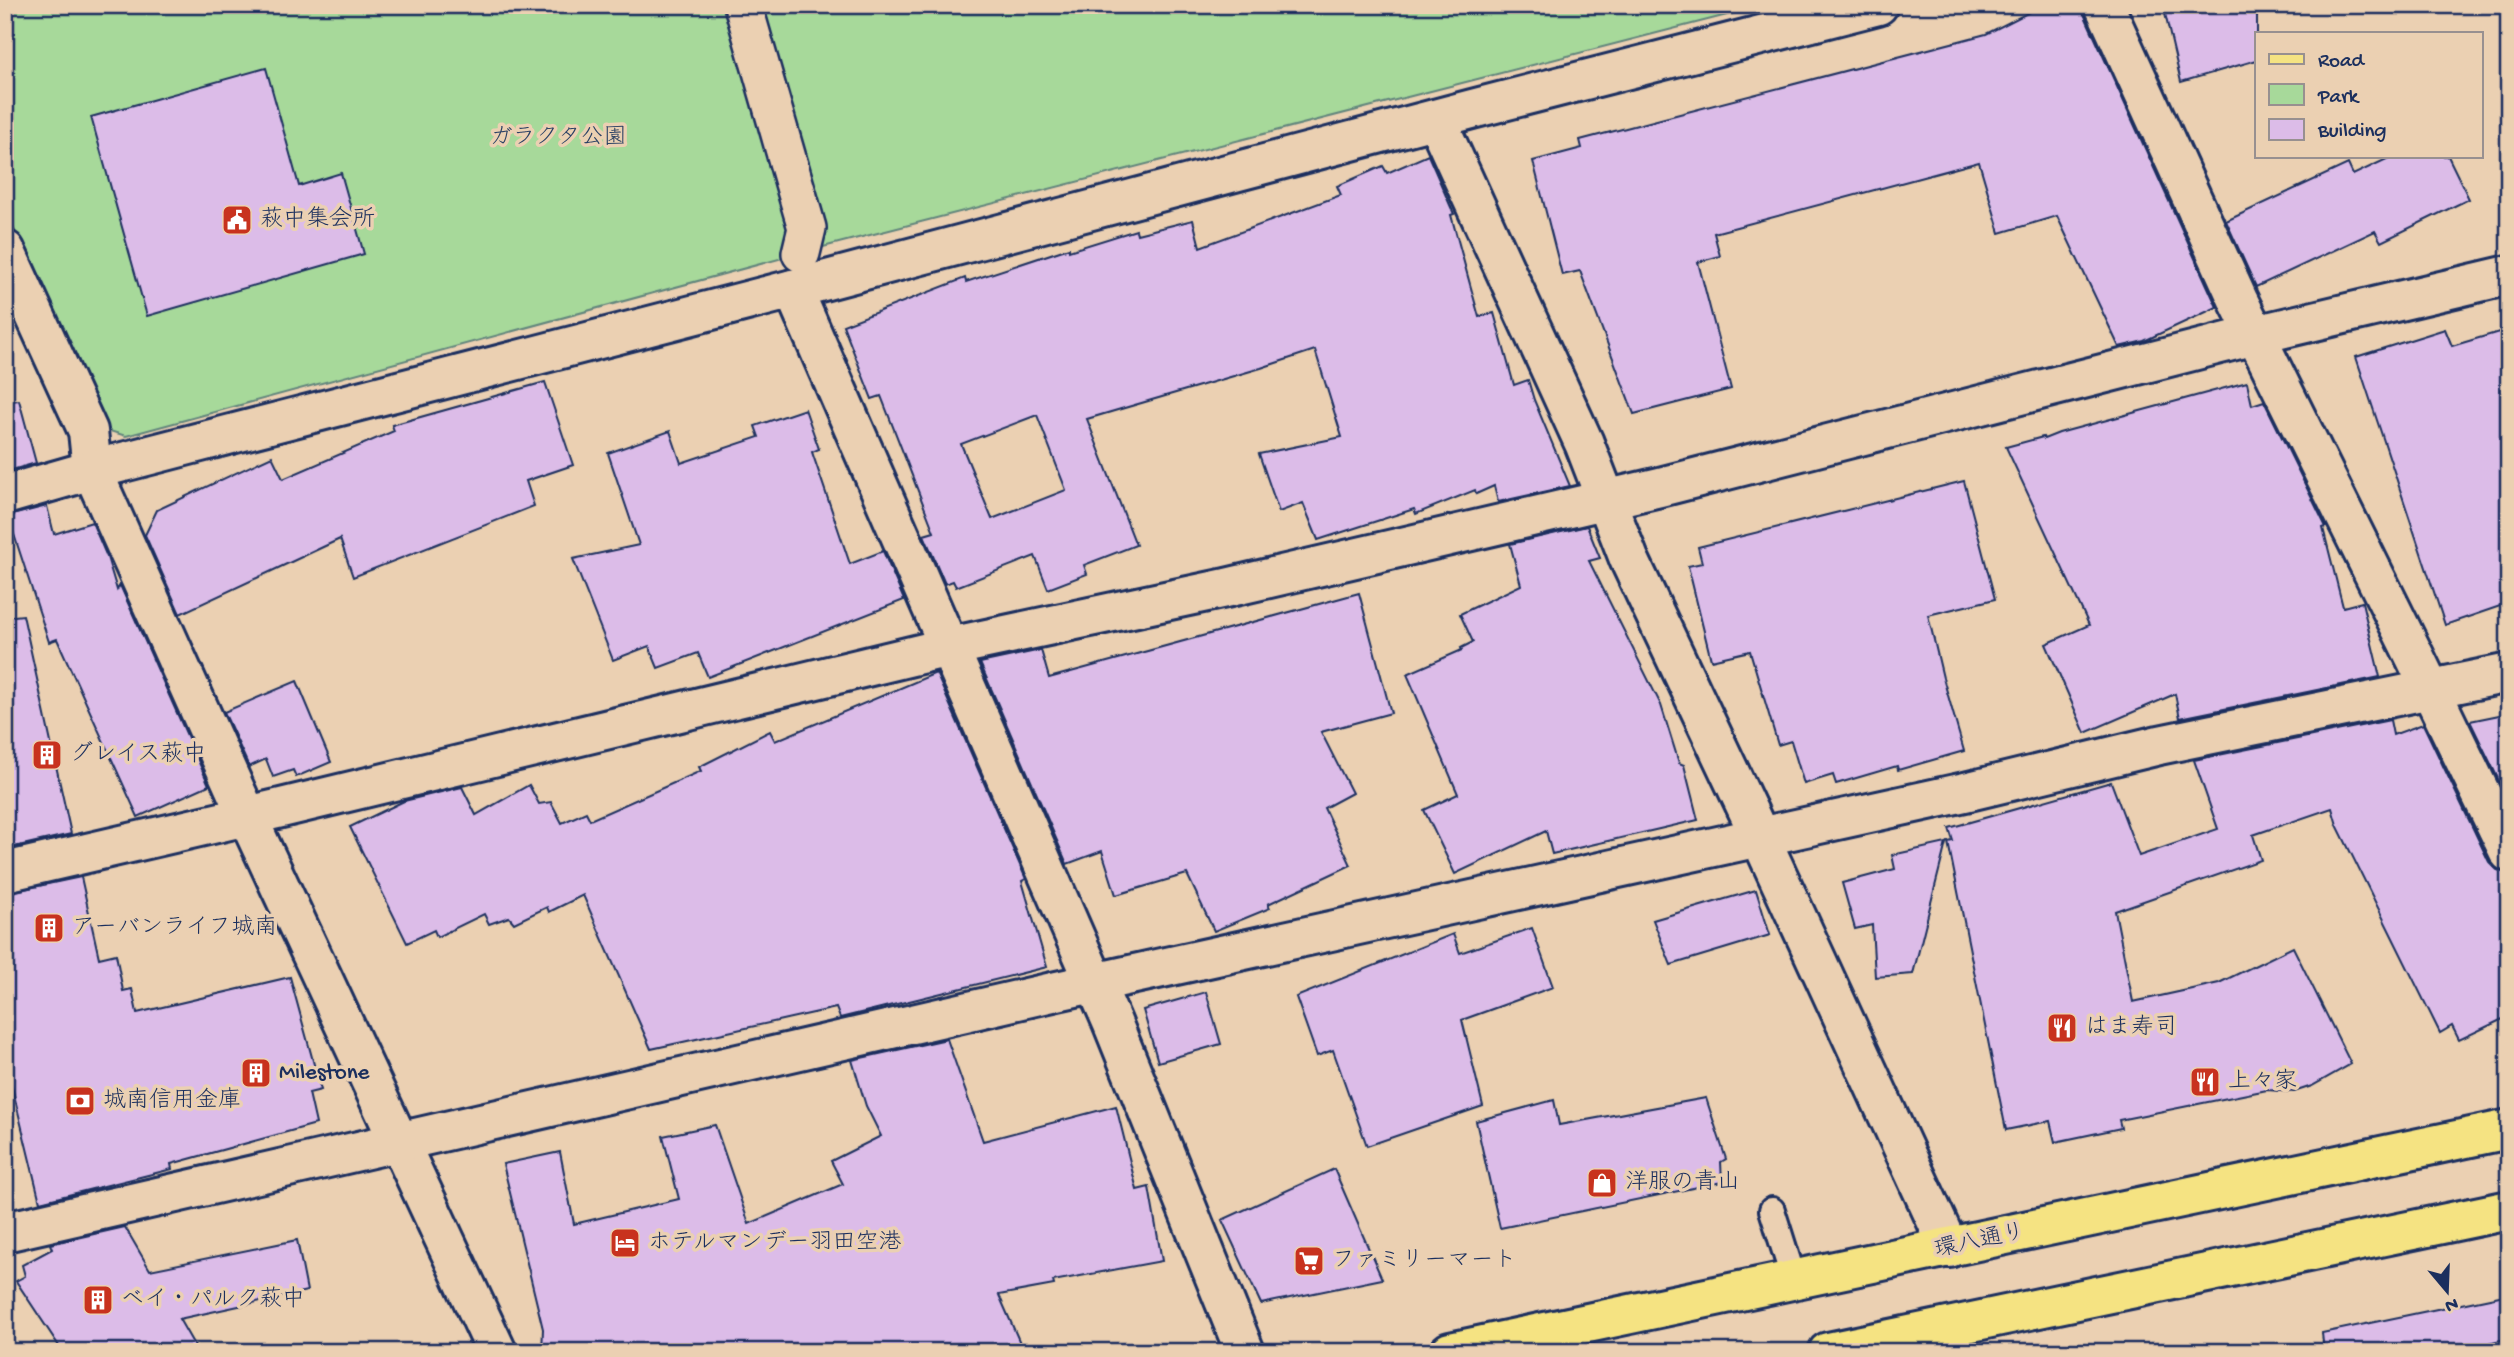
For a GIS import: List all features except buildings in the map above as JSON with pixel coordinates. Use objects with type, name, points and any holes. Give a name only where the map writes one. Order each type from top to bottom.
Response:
[{"type":"main road","name":"環八通り","points":[[1450,1352],[1515,1345],[1794,1280],[2509,1129]]},
{"type":"main road","points":[[1828,1352],[2509,1210]]},
{"type":"street","points":[[743,5],[807,228],[797,271],[949,647],[1094,982],[1245,1352]]},
{"type":"street","points":[[5,495],[797,271],[1436,119],[1878,5]]},
{"type":"street","points":[[2104,5],[2255,335],[2509,852]]},
{"type":"street","points":[[1436,119],[1584,443],[1629,559],[1760,836],[1900,1115],[1949,1248]]},
{"type":"street","points":[[5,250],[88,431],[92,470],[247,816],[498,1352]]},
{"type":"street","points":[[5,872],[949,647],[1222,578],[1605,500],[2255,335],[2509,275]]},
{"type":"street","points":[[5,1232],[1094,982],[1760,836],[1992,774],[2159,745],[2509,673]]},
{"type":"lane","points":[[1772,1210],[1794,1280]]},
{"type":"green space","name":"ガラクタ公園","points":[[5,5],[1766,5],[827,246],[126,436],[103,429],[5,209]]},
{"type":"place","name":"萩中集会所","points":[[237,220]]},
{"type":"place","name":"グレイス萩中","points":[[47,755]]},
{"type":"place","name":"アーバンライフ城南","points":[[49,928]]},
{"type":"place","name":"はま寿司","points":[[2062,1028]]},
{"type":"place","name":"Milestone","points":[[256,1073]]},
{"type":"place","name":"上々家","points":[[2205,1082]]},
{"type":"place","name":"城南信用金庫","points":[[80,1101]]},
{"type":"place","name":"洋服の青山","points":[[1602,1183]]},
{"type":"place","name":"ホテルマンデー羽田空港","points":[[625,1243]]},
{"type":"place","name":"ファミリーマート","points":[[1309,1261]]},
{"type":"place","name":"ベイ・パルク萩中","points":[[98,1300]]}]
